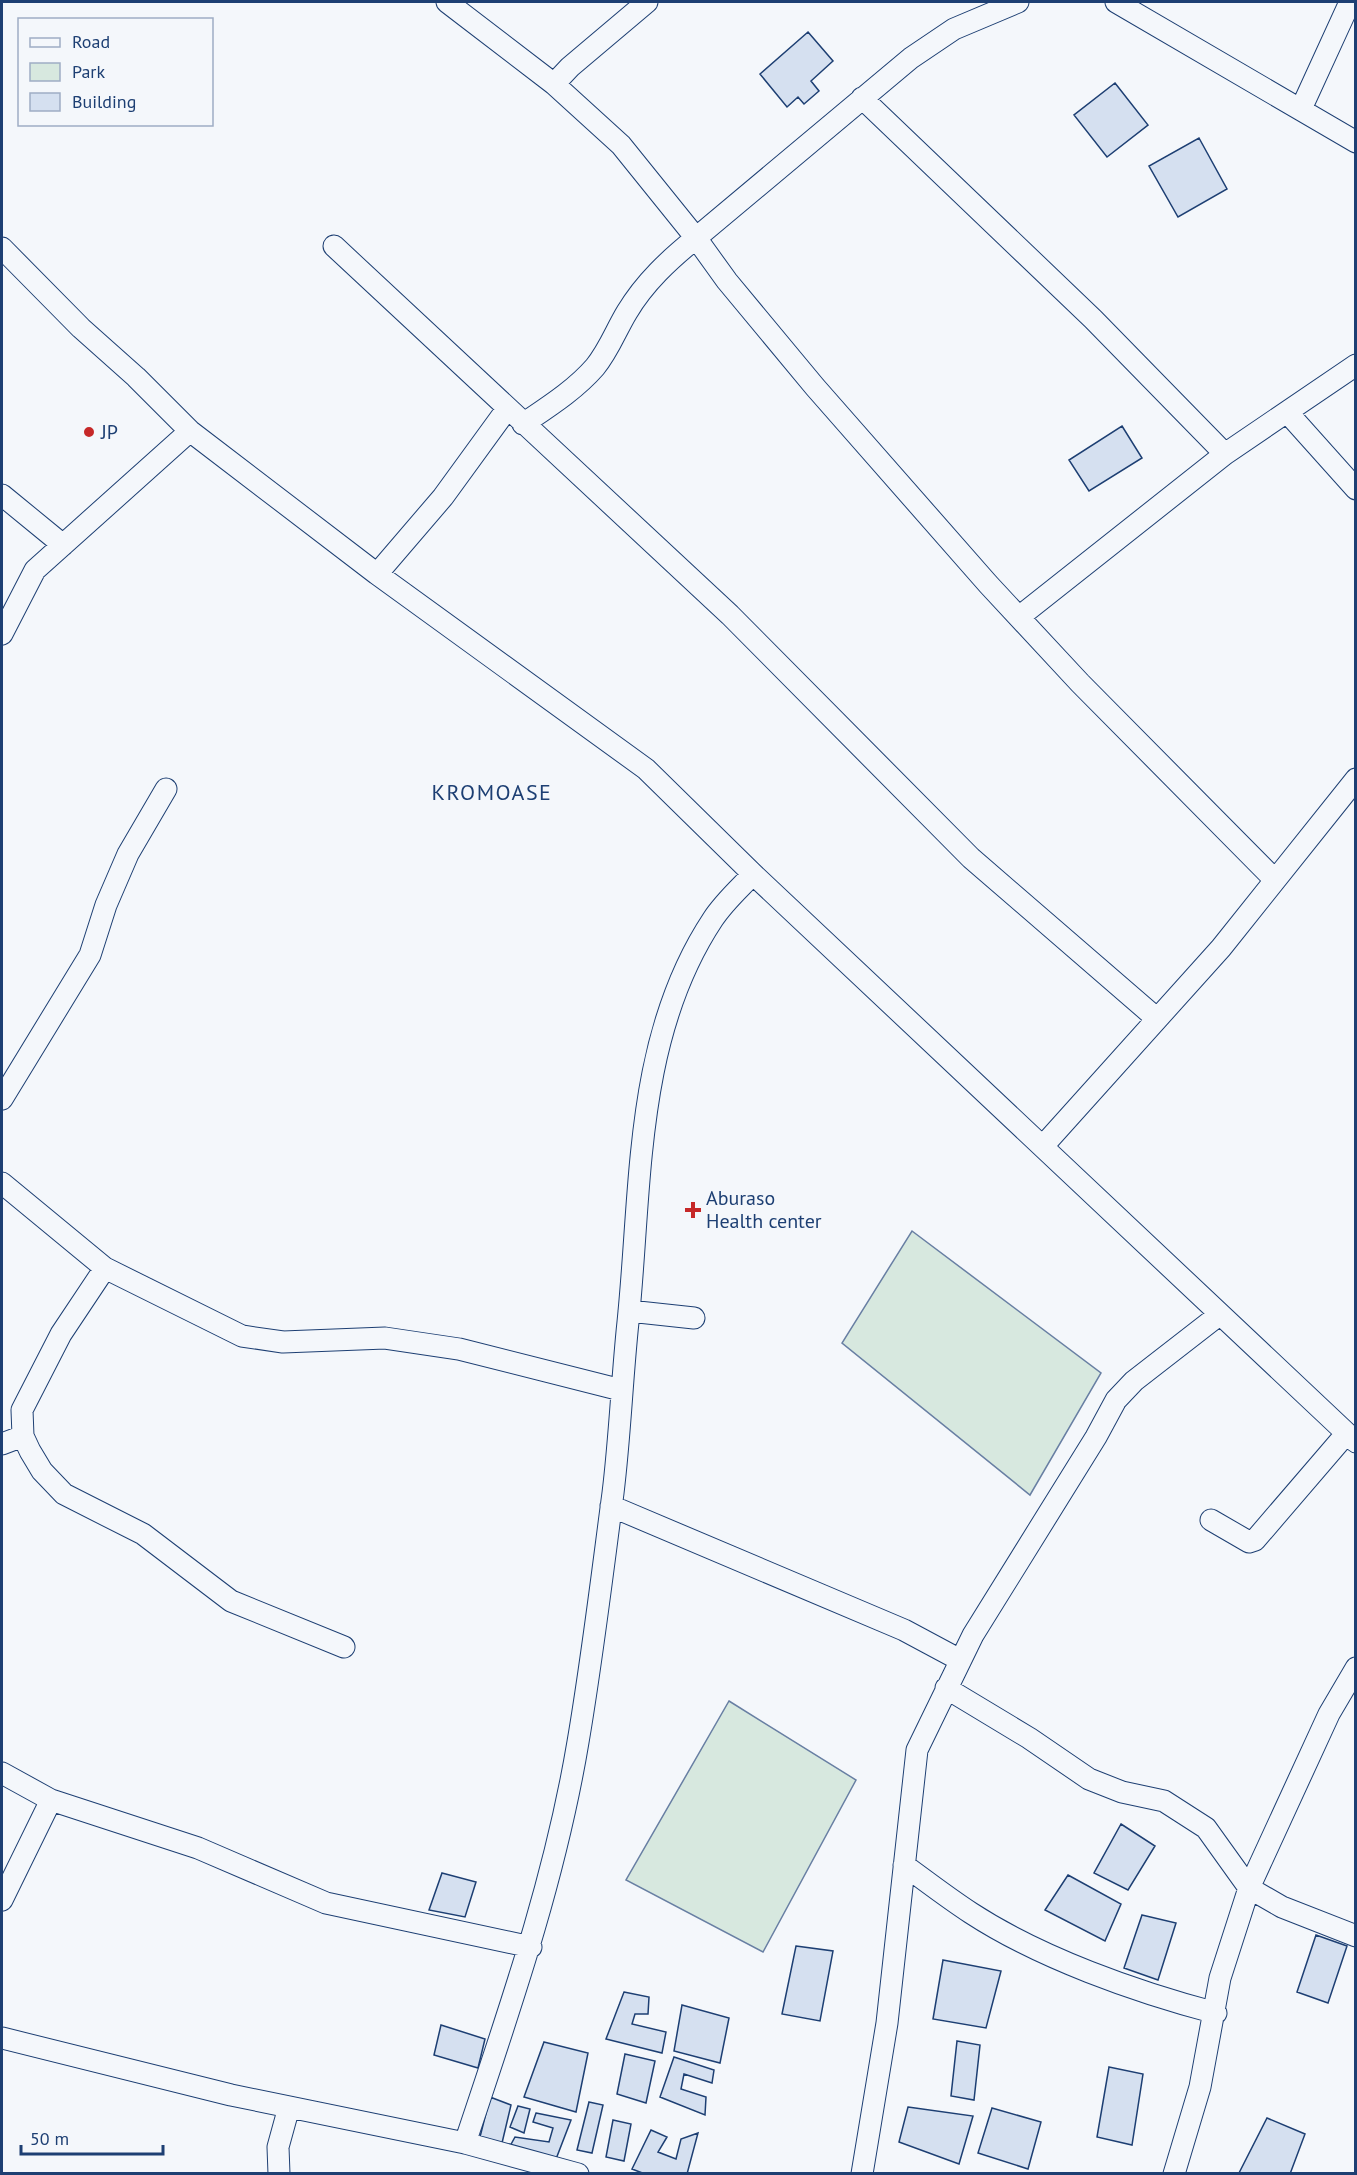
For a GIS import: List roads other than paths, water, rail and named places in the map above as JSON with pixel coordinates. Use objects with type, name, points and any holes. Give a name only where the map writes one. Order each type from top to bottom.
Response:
[{"type":"street","points":[[447,2],[554,84],[621,145],[696,238],[727,281],[815,387],[1019,617],[1275,880]]},
{"type":"street","points":[[554,84],[570,67],[647,2]]},
{"type":"street","points":[[524,424],[571,390],[595,367],[610,346],[627,312],[650,280],[696,238],[912,58],[954,29],[1018,2]]},
{"type":"street","points":[[1116,2],[1356,142]]},
{"type":"street","points":[[1301,109],[1350,2]]},
{"type":"street","points":[[862,98],[1093,319],[1225,454]]},
{"type":"street","points":[[334,246],[730,615],[971,858],[1156,1018]]},
{"type":"street","points":[[2,248],[81,328],[136,377],[190,431],[377,574],[646,769],[753,874],[1351,1438],[1255,1540],[1250,1542],[1211,1520]]},
{"type":"street","points":[[1019,617],[1225,454],[1356,365]]},
{"type":"street","points":[[377,574],[443,497],[507,409]]},
{"type":"street","points":[[1287,411],[1356,489]]},
{"type":"street","points":[[2,634],[35,570],[190,431]]},
{"type":"street","points":[[2,495],[63,545]]},
{"type":"street","points":[[1043,1146],[1221,948],[1356,779]]},
{"type":"street","points":[[2,1099],[90,955],[106,906],[128,854],[166,789]]},
{"type":"street","points":[[465,2143],[531,1947],[554,1863],[578,1742],[611,1506],[640,1168],[649,1094],[660,1038],[691,957],[714,916],[753,874]]},
{"type":"street","points":[[2,1183],[105,1268],[242,1336],[283,1342],[385,1338],[459,1349],[621,1390]]},
{"type":"street","points":[[105,1268],[61,1334],[22,1410],[23,1436],[42,1471],[64,1494],[143,1534],[231,1601],[344,1647]]},
{"type":"street","points":[[629,1311],[694,1318]]},
{"type":"street","points":[[862,2174],[887,2023],[917,1750],[973,1635],[1096,1437],[1116,1400],[1134,1381],[1219,1315]]},
{"type":"street","points":[[2,1444],[23,1436]]},
{"type":"street","points":[[611,1506],[904,1630],[960,1660]]},
{"type":"street","points":[[1174,2174],[1200,2087],[1220,1978],[1249,1888],[1311,1752],[1356,1668]]},
{"type":"street","points":[[946,1688],[1029,1738],[1089,1779],[1122,1792],[1164,1801],[1206,1828],[1249,1888],[1282,1907],[1356,1936]]},
{"type":"street","points":[[2,1773],[51,1800],[198,1848],[326,1903],[531,1947]]},
{"type":"street","points":[[2,1900],[51,1800]]},
{"type":"street","points":[[904,1865],[972,1914],[1052,1956],[1164,1999],[1215,2013]]},
{"type":"street","points":[[2,2038],[289,2107],[465,2143],[578,2174]]},
{"type":"street","points":[[279,2174],[278,2147],[289,2107]]},
{"type":"place","name":"JP","points":[[89,432]]},
{"type":"place","name":"Aburaso Health center","points":[[693,1210]]},
{"type":"district","name":"KROMOASE","points":[[492,792]]}]
